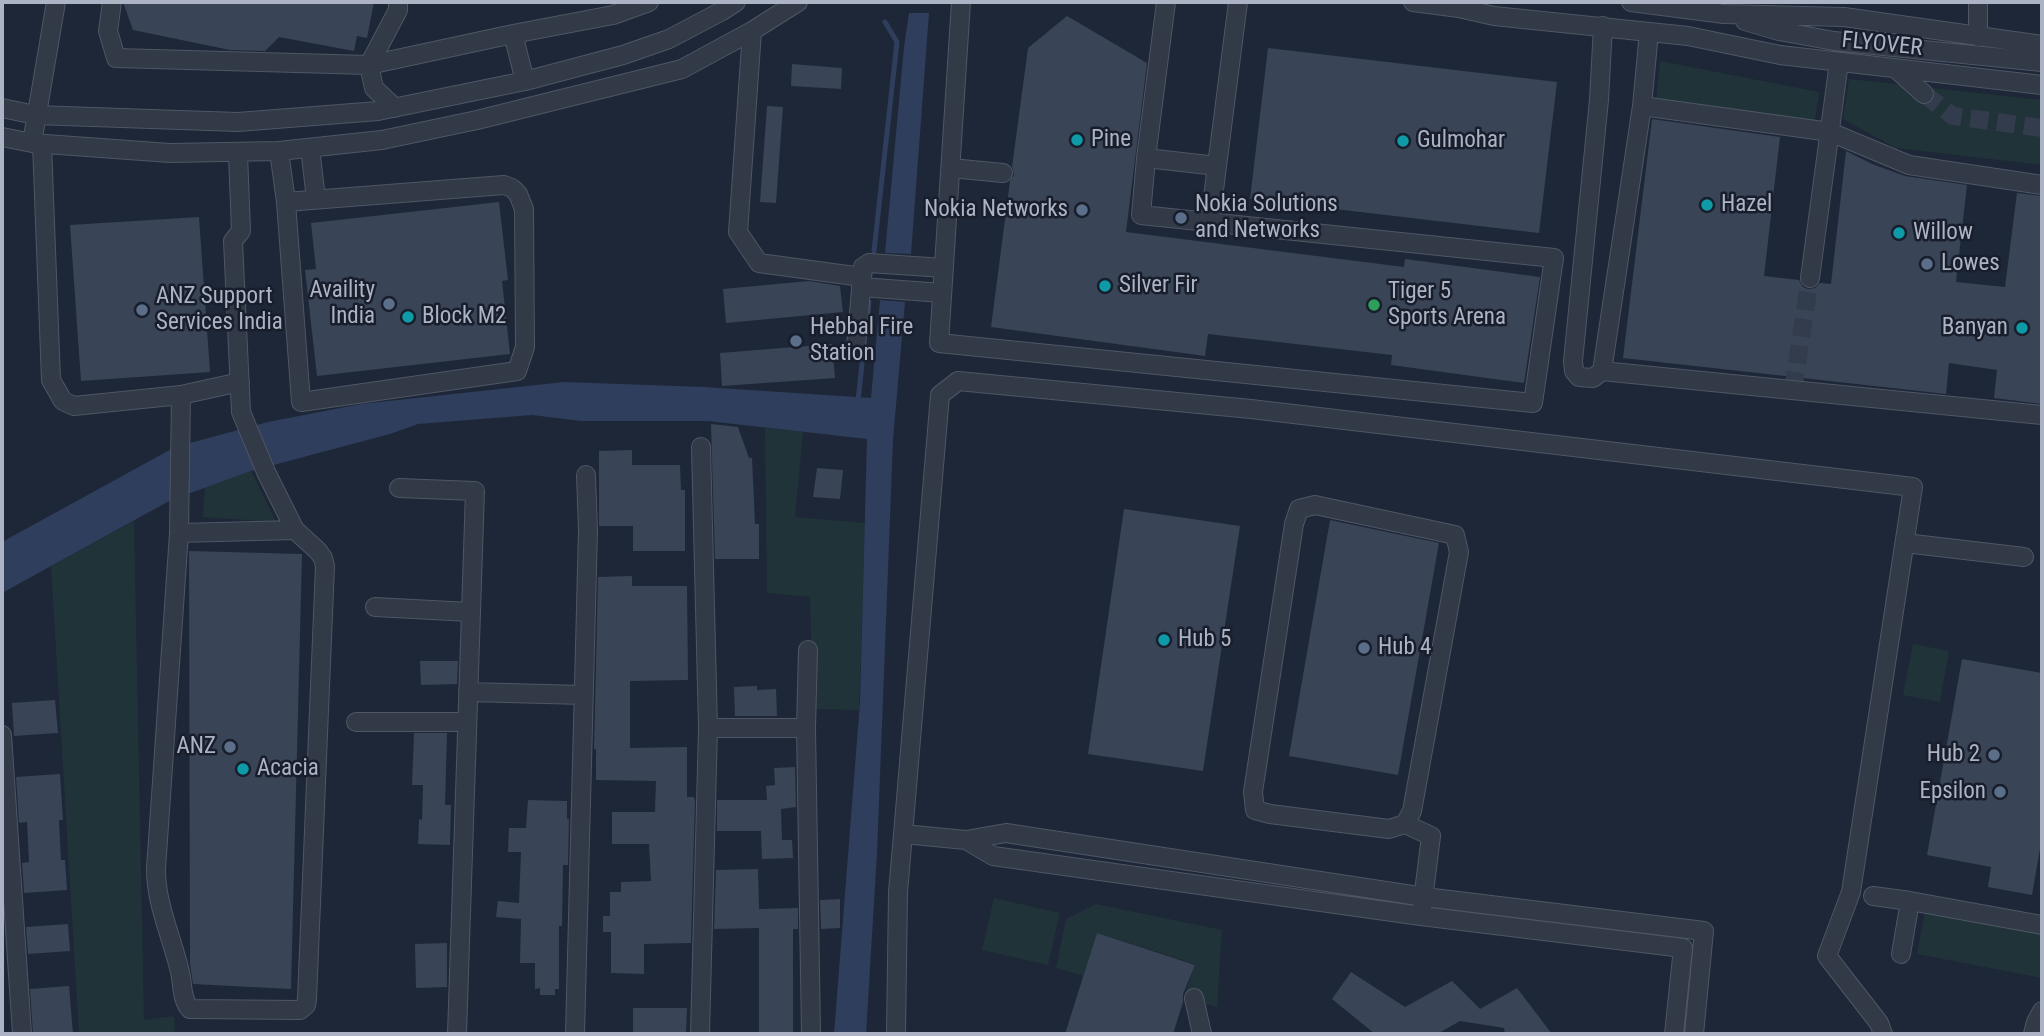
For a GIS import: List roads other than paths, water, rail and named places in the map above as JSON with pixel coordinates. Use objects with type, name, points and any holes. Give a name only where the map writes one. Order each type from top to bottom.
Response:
[{"type":"street","points":[[56,2],[36,115],[51,380],[56,391],[63,401],[74,406],[181,396],[240,382]]},
{"type":"street","points":[[112,2],[108,31],[116,58],[369,65],[513,33],[613,15],[649,2]]},
{"type":"street","points":[[395,108],[374,89],[369,65],[398,10],[398,2]]},
{"type":"street","points":[[2,108],[36,115],[238,122],[395,108],[525,81],[623,55],[668,39],[736,2]]},
{"type":"street","points":[[2,137],[37,144],[170,153],[279,151],[382,140],[477,120],[682,69],[752,31],[798,2]]},
{"type":"street","points":[[961,2],[939,343],[1533,402],[1554,258],[1141,215],[1166,2]]},
{"type":"street","points":[[1210,222],[1238,2]]},
{"type":"street","points":[[1413,2],[1494,16],[1688,36],[1780,55],[2042,85]]},
{"type":"street","points":[[1631,2],[1724,14],[1844,17],[2042,45]]},
{"type":"street","points":[[1978,2],[1978,37]]},
{"type":"street","name":"FLYOVER","points":[[1724,14],[1779,31],[1823,39],[2042,62]]},
{"type":"street","points":[[1603,26],[1599,100],[1573,361],[1574,371],[1579,377],[1593,378],[1602,371],[1642,106],[1649,32]]},
{"type":"street","points":[[752,31],[738,232],[759,263],[861,282],[942,293]]},
{"type":"street","points":[[513,33],[525,81]]},
{"type":"street","points":[[1810,278],[1839,62]]},
{"type":"street","points":[[1895,68],[1924,94]]},
{"type":"street","points":[[1642,106],[1830,132],[1909,165],[2042,185]]},
{"type":"street","points":[[310,148],[316,198]]},
{"type":"street","points":[[279,151],[286,202],[301,402],[517,371],[525,346],[525,234],[524,209],[518,194],[512,188],[504,185],[286,202]]},
{"type":"street","points":[[181,396],[181,502],[156,869],[159,900],[181,973],[186,1004],[190,1009],[300,1010],[307,999],[325,566],[318,551],[295,530],[266,472],[241,412],[233,241],[241,230],[238,153]]},
{"type":"street","points":[[1146,158],[1217,166]]},
{"type":"street","points":[[951,168],[1003,173]]},
{"type":"street","points":[[856,347],[863,267],[869,263],[944,268]]},
{"type":"street","points":[[1602,371],[2042,415]]},
{"type":"street","points":[[896,1034],[898,892],[940,395],[958,381],[1251,409],[1913,486],[1851,892],[1828,956],[1879,1023],[1883,1034]]},
{"type":"street","points":[[700,1034],[708,728],[701,447]]},
{"type":"street","points":[[575,1034],[584,695],[586,475]]},
{"type":"street","points":[[399,488],[475,491],[457,1034]]},
{"type":"street","points":[[1405,824],[1412,811],[1459,552],[1455,534],[1315,505],[1299,509],[1294,524],[1253,792],[1255,810],[1390,828],[1405,824],[1431,836],[1421,916]]},
{"type":"street","points":[[179,533],[295,530]]},
{"type":"street","points":[[1905,543],[2024,557]]},
{"type":"street","points":[[375,607],[470,612]]},
{"type":"street","points":[[808,650],[806,728],[811,1034]]},
{"type":"street","points":[[468,692],[584,695]]},
{"type":"street","points":[[356,722],[467,722]]},
{"type":"street","points":[[708,728],[806,728]]},
{"type":"street","points":[[2,735],[11,1005],[22,1034]]},
{"type":"street","points":[[902,834],[966,841],[1006,832],[1425,897],[1704,931],[1694,1034]]},
{"type":"street","points":[[966,841],[993,856],[1421,916],[1683,948],[1674,1034]]},
{"type":"street","points":[[1873,895],[2042,925]]},
{"type":"street","points":[[1901,954],[1910,901]]},
{"type":"street","points":[[1194,998],[1202,1034]]},
{"type":"street","points":[[2033,1034],[2042,1011]]},
{"type":"water","points":[[909,13],[929,13],[911,254],[885,253],[904,47]]},
{"type":"water","points":[[880,300],[905,302],[893,440],[877,853],[866,1034],[834,1034],[860,702],[867,439],[708,421],[581,421],[532,415],[418,424],[251,471],[171,500],[2,593],[2,542],[175,447],[268,422],[361,404],[564,382],[704,387],[871,398]]},
{"type":"waterway","points":[[874,251],[897,42],[885,22]]},
{"type":"waterway","points":[[868,314],[869,302]]},
{"type":"waterway","points":[[858,401],[864,345]]},
{"type":"tunnel","points":[[1924,94],[1953,116],[2042,128]]},
{"type":"tunnel","points":[[1793,390],[1810,278]]},
{"type":"place","name":"Pine","points":[[1077,140]]},
{"type":"place","name":"Gulmohar","points":[[1403,141]]},
{"type":"place","name":"Hazel","points":[[1707,205]]},
{"type":"place","name":"Nokia Networks","points":[[1082,210]]},
{"type":"place","name":"Nokia Solutions and Networks","points":[[1181,218]]},
{"type":"place","name":"Willow","points":[[1899,233]]},
{"type":"place","name":"Lowes","points":[[1927,264]]},
{"type":"place","name":"Silver Fir","points":[[1105,286]]},
{"type":"place","name":"Availity India","points":[[389,304]]},
{"type":"place","name":"Tiger 5 Sports Arena","points":[[1374,305]]},
{"type":"place","name":"ANZ Support Services India","points":[[142,310]]},
{"type":"place","name":"Block M2","points":[[408,317]]},
{"type":"place","name":"Banyan","points":[[2022,328]]},
{"type":"place","name":"Hebbal Fire Station","points":[[796,341]]},
{"type":"place","name":"Hub 5","points":[[1164,640]]},
{"type":"place","name":"Hub 4","points":[[1364,648]]},
{"type":"place","name":"ANZ","points":[[230,747]]},
{"type":"place","name":"Hub 2","points":[[1994,755]]},
{"type":"place","name":"Acacia","points":[[243,769]]},
{"type":"place","name":"Epsilon","points":[[2000,792]]}]
